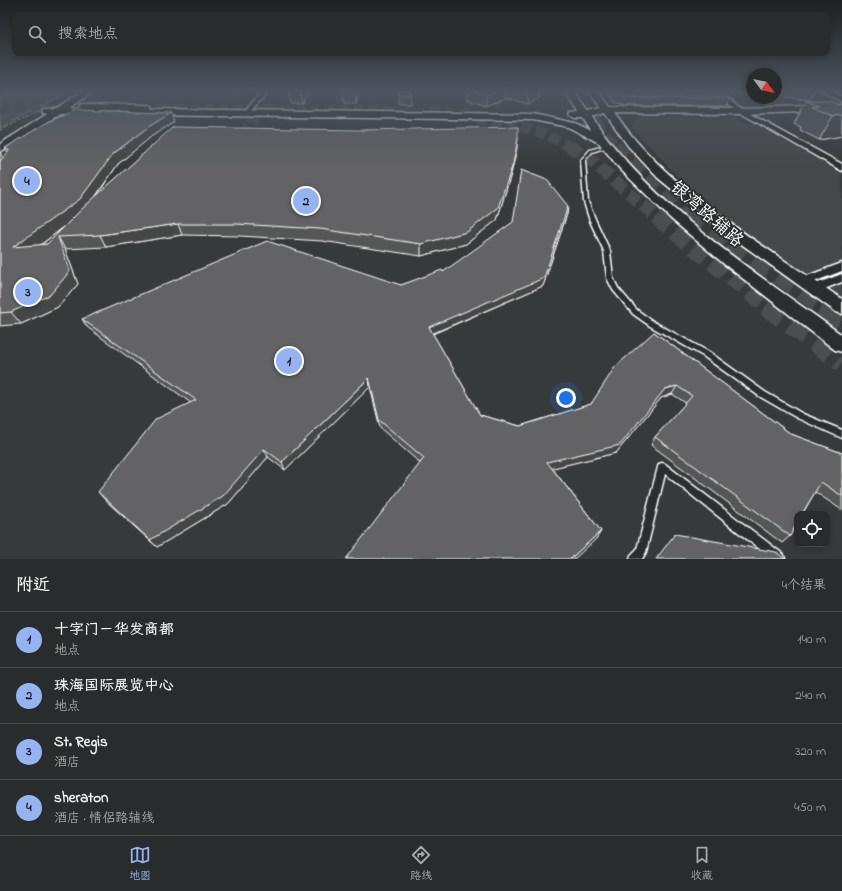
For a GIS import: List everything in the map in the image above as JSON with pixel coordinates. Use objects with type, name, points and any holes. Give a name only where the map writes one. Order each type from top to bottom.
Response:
[{"type":"main road","points":[[0,142],[44,116]]},
{"type":"main road","points":[[0,149],[46,116]]},
{"type":"main road","points":[[538,116],[571,125],[606,144]]},
{"type":"main road","name":"银湾路辅路","points":[[587,116],[623,166],[711,248],[842,345]]},
{"type":"main road","name":"银湾路辅路","points":[[612,116],[632,144],[662,175],[724,225],[808,286],[842,308]]},
{"type":"street","points":[[755,116],[842,168]]},
{"type":"street","points":[[756,116],[842,163]]},
{"type":"street","points":[[808,286],[842,267]]},
{"type":"street","points":[[808,286],[842,278]]},
{"type":"lane","points":[[606,144],[591,151],[583,160],[586,202],[607,251],[610,278],[615,289],[635,312],[652,324],[706,354],[769,398],[800,416],[842,434]]},
{"type":"lane","points":[[635,559],[641,552],[662,467],[780,559]]},
{"type":"shaded area","points":[[0,116],[23,116],[0,128]]},
{"type":"shaded area","points":[[640,117],[736,120],[755,124],[842,173],[842,300],[805,276],[730,222],[677,176],[631,126]]},
{"type":"building","points":[[61,116],[166,116],[148,127],[113,154],[80,199],[13,247],[47,244],[85,206],[173,127],[360,130],[518,127],[518,138],[513,164],[498,208],[467,232],[421,244],[320,229],[237,224],[178,224],[100,235],[58,237],[70,271],[50,295],[11,312],[0,313],[0,161],[9,151],[5,148],[46,123]]},
{"type":"building","points":[[521,170],[547,180],[568,206],[544,278],[429,327],[480,415],[520,426],[591,404],[615,367],[654,332],[791,434],[842,453],[842,496],[821,482],[804,511],[794,511],[794,529],[790,536],[655,437],[692,396],[677,386],[665,389],[620,445],[547,462],[601,531],[570,559],[346,559],[424,458],[379,420],[369,378],[282,462],[264,449],[223,496],[150,540],[98,492],[156,419],[196,400],[82,319],[267,241],[401,285],[442,270],[443,272],[513,222]]},
{"type":"building","points":[[675,534],[776,552],[785,559],[656,559]]},
{"type":"tunnel","points":[[238,138],[253,123],[253,119],[247,116]]},
{"type":"tunnel","points":[[591,116],[615,147]]},
{"type":"tunnel","points":[[462,117],[505,123],[530,129],[570,147]]},
{"type":"tunnel","points":[[569,146],[585,155],[658,218]]},
{"type":"tunnel","points":[[614,146],[649,183],[686,218]]},
{"type":"tunnel","points":[[656,217],[767,307]]},
{"type":"tunnel","points":[[685,217],[739,262]]},
{"type":"tunnel","points":[[731,241],[824,307]]},
{"type":"tunnel","points":[[766,306],[842,362]]},
{"type":"tunnel","points":[[822,306],[842,319]]},
{"type":"place","name":"sheraton","points":[[27,181]]},
{"type":"place","name":"珠海国际展览中心","points":[[306,201]]},
{"type":"place","name":"St. Regis","points":[[28,292]]},
{"type":"place","name":"十字门－华发商都","points":[[289,361]]}]
